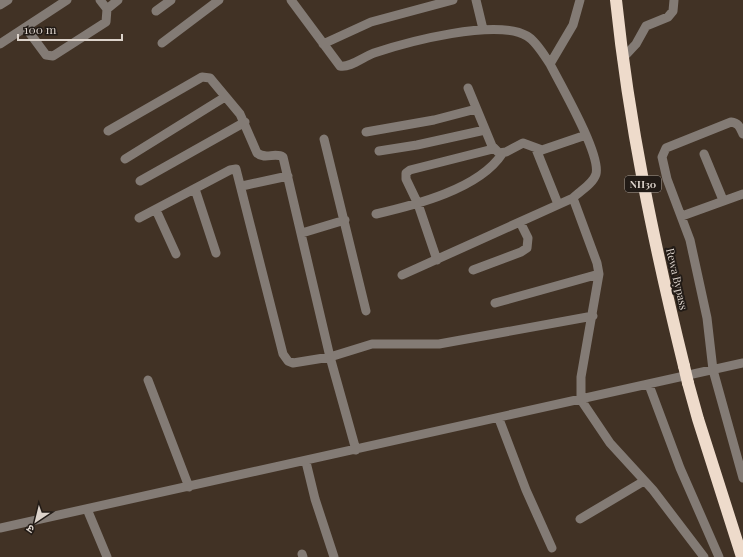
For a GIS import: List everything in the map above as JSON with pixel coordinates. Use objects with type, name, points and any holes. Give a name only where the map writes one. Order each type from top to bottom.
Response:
[{"type":"highway","name":"Rewa Bypass","points":[[616,0],[629,112],[651,226],[698,420],[742,557]]},
{"type":"street","points":[[0,5],[8,0]]},
{"type":"street","points":[[0,44],[67,0]]},
{"type":"street","points":[[26,28],[46,55],[53,56],[102,26],[106,22],[106,9],[100,0]]},
{"type":"street","points":[[106,9],[118,0]]},
{"type":"street","points":[[156,11],[171,0]]},
{"type":"street","points":[[162,43],[219,0]]},
{"type":"street","points":[[291,0],[337,65],[343,67],[371,54],[391,48],[484,29],[519,32],[527,36],[550,64],[586,135],[594,158],[596,173],[593,180],[573,198],[402,275]]},
{"type":"street","points":[[322,44],[371,22],[453,0]]},
{"type":"street","points":[[476,0],[484,29]]},
{"type":"street","points":[[550,64],[573,25],[580,0]]},
{"type":"street","points":[[622,59],[636,44],[646,26],[668,17],[673,10],[674,0]]},
{"type":"street","points":[[108,131],[202,77],[210,78],[240,114],[245,122],[257,153],[265,157],[281,155],[284,159],[302,233],[330,357],[356,450]]},
{"type":"street","points":[[468,88],[493,149],[502,154]]},
{"type":"street","points":[[125,158],[225,97]]},
{"type":"street","points":[[366,132],[434,120],[476,109]]},
{"type":"street","points":[[140,182],[245,122]]},
{"type":"street","points":[[743,134],[740,126],[736,122],[731,122],[663,150],[662,157],[667,179],[690,240],[704,303],[713,370],[743,478]]},
{"type":"street","points":[[379,151],[417,146],[485,130]]},
{"type":"street","points":[[536,149],[542,150],[586,135]]},
{"type":"street","points":[[324,139],[345,220],[366,312]]},
{"type":"street","points":[[376,214],[435,199],[491,169],[502,154],[523,143],[530,144],[536,149],[558,204]]},
{"type":"street","points":[[437,260],[418,204],[406,179],[406,174],[410,170],[493,149]]},
{"type":"street","points":[[704,154],[723,200]]},
{"type":"street","points":[[139,218],[235,169],[237,170],[285,358],[293,363],[298,364],[330,357],[372,344],[439,344],[593,316]]},
{"type":"street","points":[[242,186],[288,176]]},
{"type":"street","points":[[195,190],[216,254]]},
{"type":"street","points":[[682,216],[743,194]]},
{"type":"street","points":[[573,198],[597,263],[599,274],[593,316],[580,377],[580,400],[610,442],[644,481],[704,557]]},
{"type":"street","points":[[156,210],[176,254]]},
{"type":"street","points":[[302,233],[345,220]]},
{"type":"street","points":[[473,270],[527,248],[528,238],[520,222]]},
{"type":"street","points":[[495,303],[599,274]]},
{"type":"street","points":[[0,528],[306,462],[742,364]]},
{"type":"street","points":[[148,380],[189,487]]},
{"type":"street","points":[[649,385],[680,468],[718,557]]},
{"type":"street","points":[[498,419],[526,490],[552,548]]},
{"type":"street","points":[[306,462],[317,505],[334,557]]},
{"type":"street","points":[[580,519],[644,481]]},
{"type":"street","points":[[87,509],[107,557]]}]
